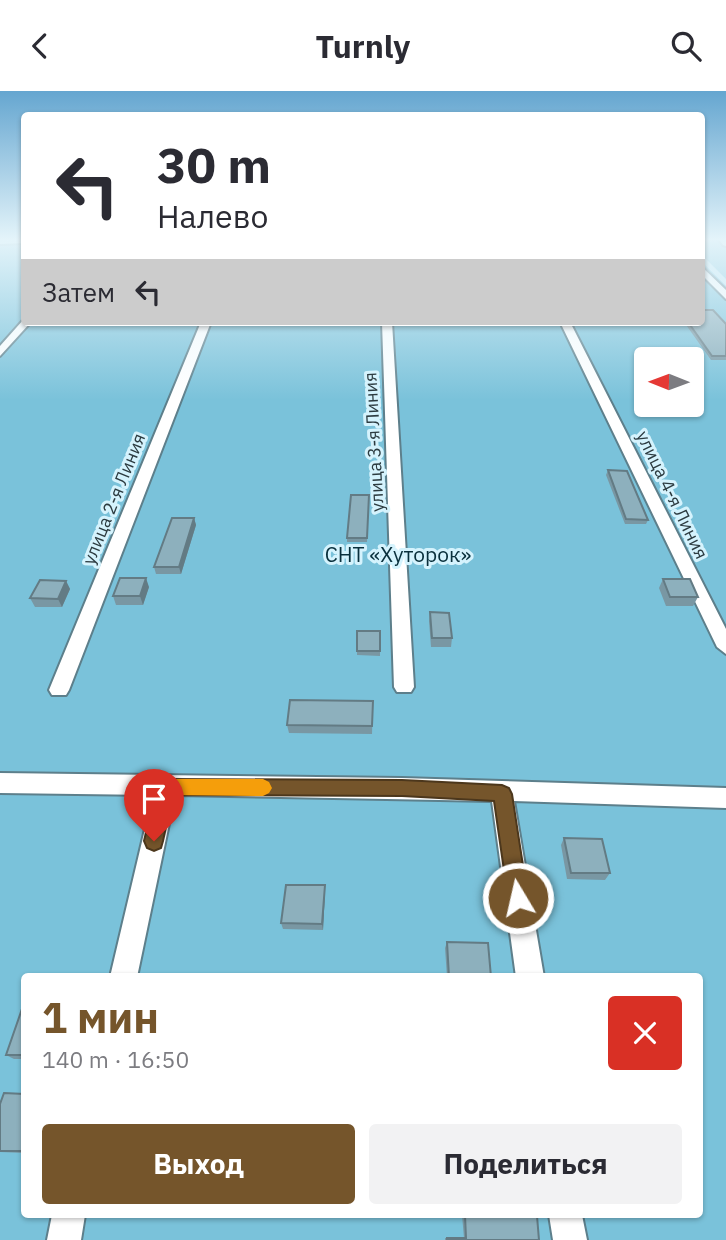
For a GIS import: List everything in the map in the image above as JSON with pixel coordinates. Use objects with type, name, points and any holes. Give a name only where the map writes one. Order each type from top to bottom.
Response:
[{"type":"street","points":[[0,353],[23,326]]},
{"type":"street","name":"улица 2-я Линия","points":[[59,690],[204,326]]},
{"type":"street","name":"улица 3-я Линия","points":[[387,326],[404,687]]},
{"type":"street","name":"улица 4-я Линия","points":[[567,326],[726,647]]},
{"type":"street","points":[[0,783],[402,788],[502,794],[726,798]]},
{"type":"street","points":[[124,973],[166,787]]},
{"type":"street","points":[[502,794],[529,973]]},
{"type":"street","points":[[64,1240],[68,1218]]},
{"type":"street","points":[[566,1218],[569,1240]]},
{"type":"green space","name":"СНТ «Хуторок»","points":[[0,293],[21,293],[21,326],[705,326],[705,293],[726,293],[726,1240],[0,1240]]},
{"type":"building","points":[[705,310],[713,310],[726,324],[726,356],[712,356],[691,326],[705,326]]},
{"type":"building","points":[[608,470],[627,471],[648,520],[626,519]]},
{"type":"building","points":[[351,495],[369,495],[367,538],[347,538]]},
{"type":"building","points":[[172,518],[194,518],[179,567],[154,567]]},
{"type":"building","points":[[120,578],[146,578],[140,596],[113,596]]},
{"type":"building","points":[[663,579],[690,579],[698,597],[670,597]]},
{"type":"building","points":[[40,580],[66,581],[58,599],[30,598]]},
{"type":"building","points":[[430,612],[449,613],[452,638],[432,638]]},
{"type":"building","points":[[357,631],[380,631],[380,651],[357,651]]},
{"type":"building","points":[[290,700],[373,701],[372,726],[287,725]]},
{"type":"building","points":[[564,838],[602,839],[610,873],[571,873]]},
{"type":"building","points":[[286,885],[325,885],[322,924],[281,923]]},
{"type":"building","points":[[447,942],[488,943],[491,973],[449,973]]},
{"type":"building","points":[[21,1012],[21,1055],[6,1055]]},
{"type":"building","points":[[4,1093],[21,1094],[21,1151],[0,1151],[0,1104]]},
{"type":"building","points":[[465,1218],[537,1218],[539,1240],[447,1240],[466,1238]]},
{"type":"slow traffic","points":[[165,790],[166,787],[263,788]]},
{"type":"route","points":[[154,841],[166,787],[402,788],[502,794],[518,898]]}]
